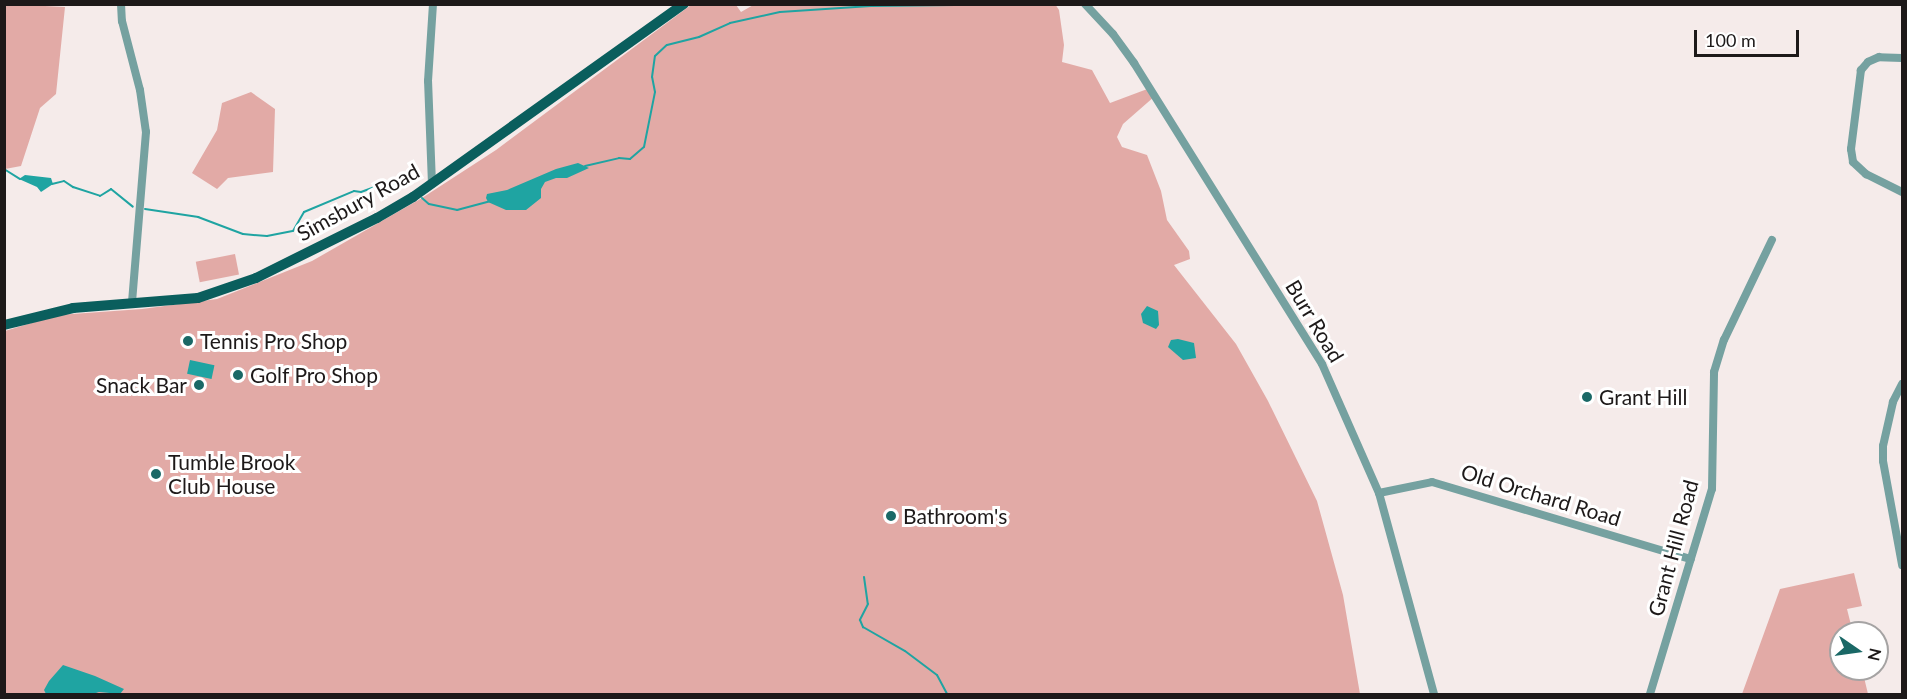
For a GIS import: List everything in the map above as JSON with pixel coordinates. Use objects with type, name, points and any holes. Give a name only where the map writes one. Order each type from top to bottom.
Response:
[{"type":"main road","name":"Simsbury Road","points":[[4,325],[63,309],[198,298],[247,282],[377,218],[432,184],[684,4]]},
{"type":"street","points":[[121,4],[122,21],[140,90],[146,132],[132,303]]},
{"type":"street","points":[[432,184],[428,81],[433,4]]},
{"type":"street","name":"Burr Road","points":[[1085,4],[1113,34],[1134,63],[1322,364],[1379,493],[1434,694]]},
{"type":"street","points":[[1902,58],[1879,57],[1868,62],[1861,70],[1851,149],[1853,162],[1866,174],[1902,192]]},
{"type":"street","name":"Grant Hill Road","points":[[1650,694],[1712,489],[1714,372],[1724,340],[1772,240]]},
{"type":"street","points":[[1902,384],[1893,402],[1882,446],[1902,565]]},
{"type":"street","name":"Old Orchard Road","points":[[1379,493],[1432,482],[1691,559]]},
{"type":"shaded area","points":[[5,4],[65,7],[56,94],[40,108],[21,166],[5,169]]},
{"type":"shaded area","points":[[755,4],[1055,4],[1059,10],[1064,45],[1062,62],[1092,70],[1110,103],[1150,88],[1155,96],[1123,124],[1117,137],[1122,147],[1147,155],[1161,191],[1167,220],[1189,251],[1190,259],[1174,265],[1236,344],[1268,401],[1317,501],[1343,595],[1360,694],[5,694],[5,331],[58,315],[142,309],[217,299],[312,261],[422,198],[496,150],[691,5],[736,5],[741,12]]},
{"type":"shaded area","points":[[251,92],[275,109],[273,172],[228,178],[217,189],[192,173],[217,130],[222,103]]},
{"type":"shaded area","points":[[235,254],[239,275],[200,282],[196,262]]},
{"type":"shaded area","points":[[1854,573],[1862,606],[1847,609],[1850,621],[1829,621],[1829,681],[1865,681],[1868,694],[1742,694],[1780,589]]},
{"type":"water","points":[[578,163],[589,168],[567,178],[556,178],[545,182],[541,189],[541,198],[526,210],[506,210],[488,202],[486,198],[487,194],[507,190],[556,169]]},
{"type":"water","points":[[25,175],[51,178],[53,184],[41,192],[37,187],[19,179]]},
{"type":"water","points":[[1147,306],[1158,311],[1159,325],[1156,329],[1143,323],[1141,314]]},
{"type":"water","points":[[1178,339],[1194,343],[1196,358],[1183,360],[1168,347],[1171,340]]},
{"type":"water","points":[[190,360],[214,365],[212,379],[187,374]]},
{"type":"water","points":[[63,665],[124,689],[120,694],[99,692],[46,694],[44,690],[49,681]]},
{"type":"waterway","points":[[585,166],[619,158],[630,159],[644,147],[655,92],[652,77],[655,56],[667,45],[699,37],[730,23],[780,12],[871,6],[1026,4]]},
{"type":"waterway","points":[[4,169],[20,179]]},
{"type":"waterway","points":[[52,184],[64,181],[73,187],[100,196],[111,189],[133,207]]},
{"type":"waterway","points":[[145,209],[198,217],[243,234],[267,236],[293,231],[304,212],[354,191],[361,192],[389,182],[405,187]]},
{"type":"waterway","points":[[422,198],[429,204],[457,210],[490,201]]},
{"type":"waterway","points":[[864,577],[868,604],[860,620],[863,627],[905,651],[937,675],[947,694]]},
{"type":"place","name":"Tennis Pro Shop","points":[[188,341]]},
{"type":"place","name":"Golf Pro Shop","points":[[238,375]]},
{"type":"place","name":"Snack Bar","points":[[199,385]]},
{"type":"place","name":"Grant Hill","points":[[1587,397]]},
{"type":"place","name":"Tumble Brook Club House","points":[[156,474]]},
{"type":"place","name":"Bathroom's","points":[[891,516]]}]
